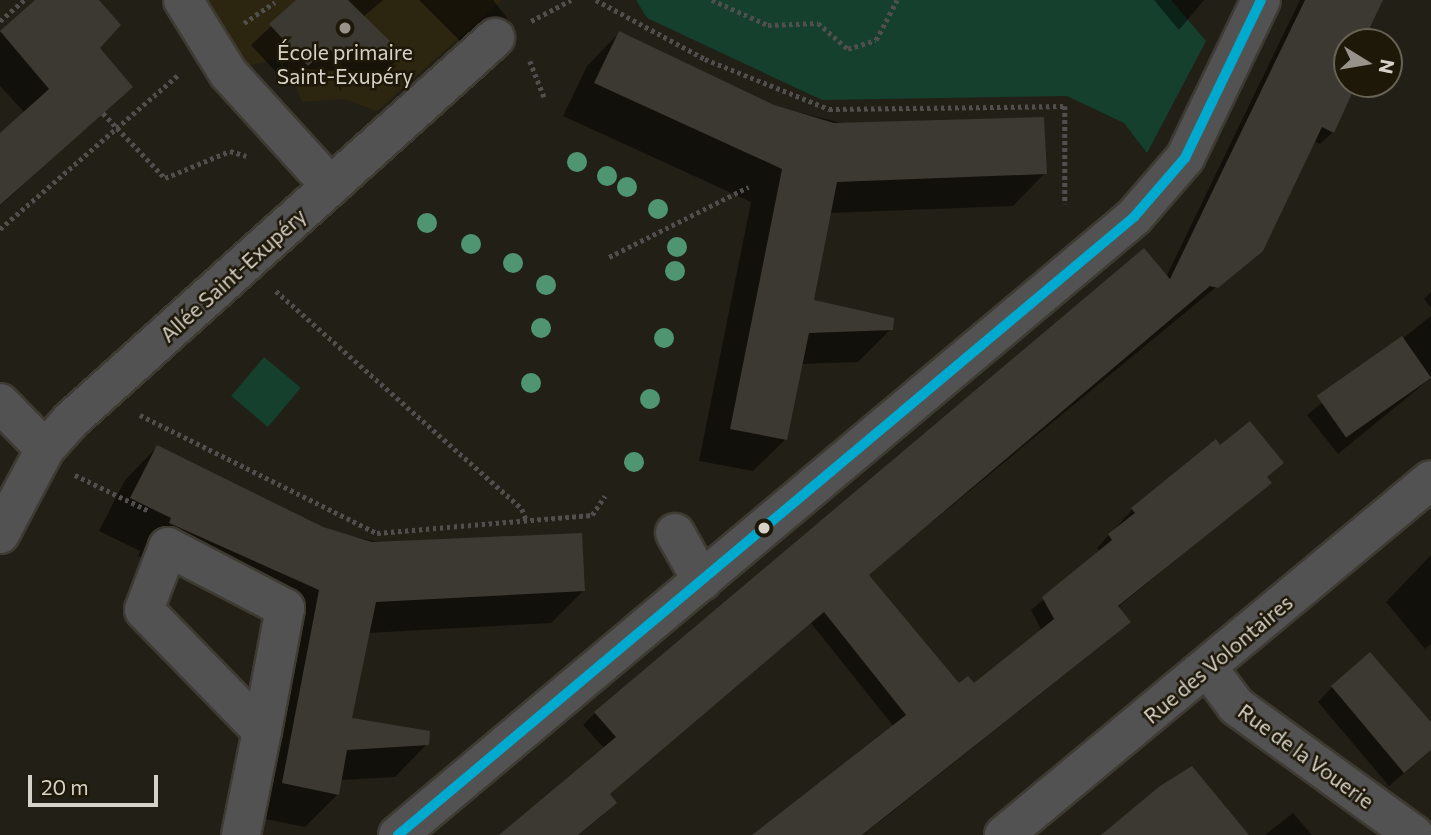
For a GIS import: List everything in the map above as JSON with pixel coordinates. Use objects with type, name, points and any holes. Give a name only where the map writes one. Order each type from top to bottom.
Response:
[{"type":"street","points":[[183,0],[209,48],[331,186]]},
{"type":"street","points":[[398,835],[1150,202],[1185,158],[1261,0]]},
{"type":"street","name":"Allée Saint-Exupéry","points":[[0,534],[43,453],[110,385],[495,38]]},
{"type":"street","points":[[0,402],[43,453]]},
{"type":"street","name":"Rue des Volontaires","points":[[1004,835],[1431,480]]},
{"type":"street","points":[[675,533],[702,581]]},
{"type":"street","points":[[241,835],[262,730],[285,608],[168,547],[144,610],[262,730]]},
{"type":"street","name":"Rue de la Vouerie","points":[[1208,668],[1236,706],[1414,835]]},
{"type":"path","points":[[0,21],[24,0]]},
{"type":"path","points":[[596,0],[705,59],[829,109],[1065,106],[1065,204]]},
{"type":"path","points":[[712,0],[768,25],[818,23],[848,49],[876,40],[897,0]]},
{"type":"path","points":[[0,229],[114,127],[209,48],[275,2]]},
{"type":"path","points":[[103,113],[165,178],[230,151],[255,160]]},
{"type":"path","points":[[609,257],[748,187]]},
{"type":"path","points":[[246,265],[522,509],[527,522]]},
{"type":"path","points":[[110,385],[140,415],[377,533],[592,515],[604,496]]},
{"type":"path","points":[[43,453],[164,518],[168,547]]},
{"type":"shaded area","name":"École primaire Saint-Exupéry","points":[[206,0],[502,0],[377,111],[344,99],[302,102],[283,57],[241,68]]},
{"type":"green space","points":[[636,0],[1171,0],[1206,41],[1147,153],[1124,123],[1067,96],[822,100],[647,18]]},
{"type":"green space","points":[[264,357],[301,388],[268,427],[231,396]]},
{"type":"building","points":[[35,0],[99,0],[121,25],[100,48],[133,87],[0,205],[0,133],[49,89],[0,31]]},
{"type":"building","points":[[296,0],[348,0],[404,55],[325,50],[308,66],[269,24]]},
{"type":"building","points":[[1305,0],[1383,0],[1370,28],[1333,28],[1333,98],[1350,98],[1334,133],[1322,127],[1263,251],[1218,288],[1210,286],[869,575],[959,683],[968,676],[974,683],[1054,619],[1042,597],[1112,540],[1108,534],[1135,513],[1131,508],[1216,439],[1220,445],[1250,421],[1284,463],[1267,477],[1272,483],[1118,606],[1131,622],[862,835],[752,835],[906,715],[824,612],[610,794],[617,803],[578,835],[499,835],[616,737],[594,712],[1144,248],[1170,279]]},
{"type":"building","points":[[619,31],[774,105],[834,123],[1044,117],[1047,174],[837,182],[814,300],[894,318],[893,330],[809,333],[787,440],[730,429],[782,169],[594,83]]},
{"type":"building","points":[[1402,336],[1431,378],[1346,437],[1317,396]]},
{"type":"building","points":[[157,445],[323,527],[372,542],[582,533],[585,591],[376,602],[352,718],[430,731],[429,745],[347,750],[339,795],[282,783],[319,590],[169,523],[171,518],[130,498]]},
{"type":"building","points":[[1370,652],[1431,722],[1431,750],[1404,773],[1331,686]]},
{"type":"building","points":[[1192,766],[1249,835],[1101,835],[1160,786]]},
{"type":"transit line","points":[[398,835],[1134,217],[1185,158],[1261,0]]},
{"type":"place","name":"École primaire Saint-Exupéry","points":[[345,28]]}]
